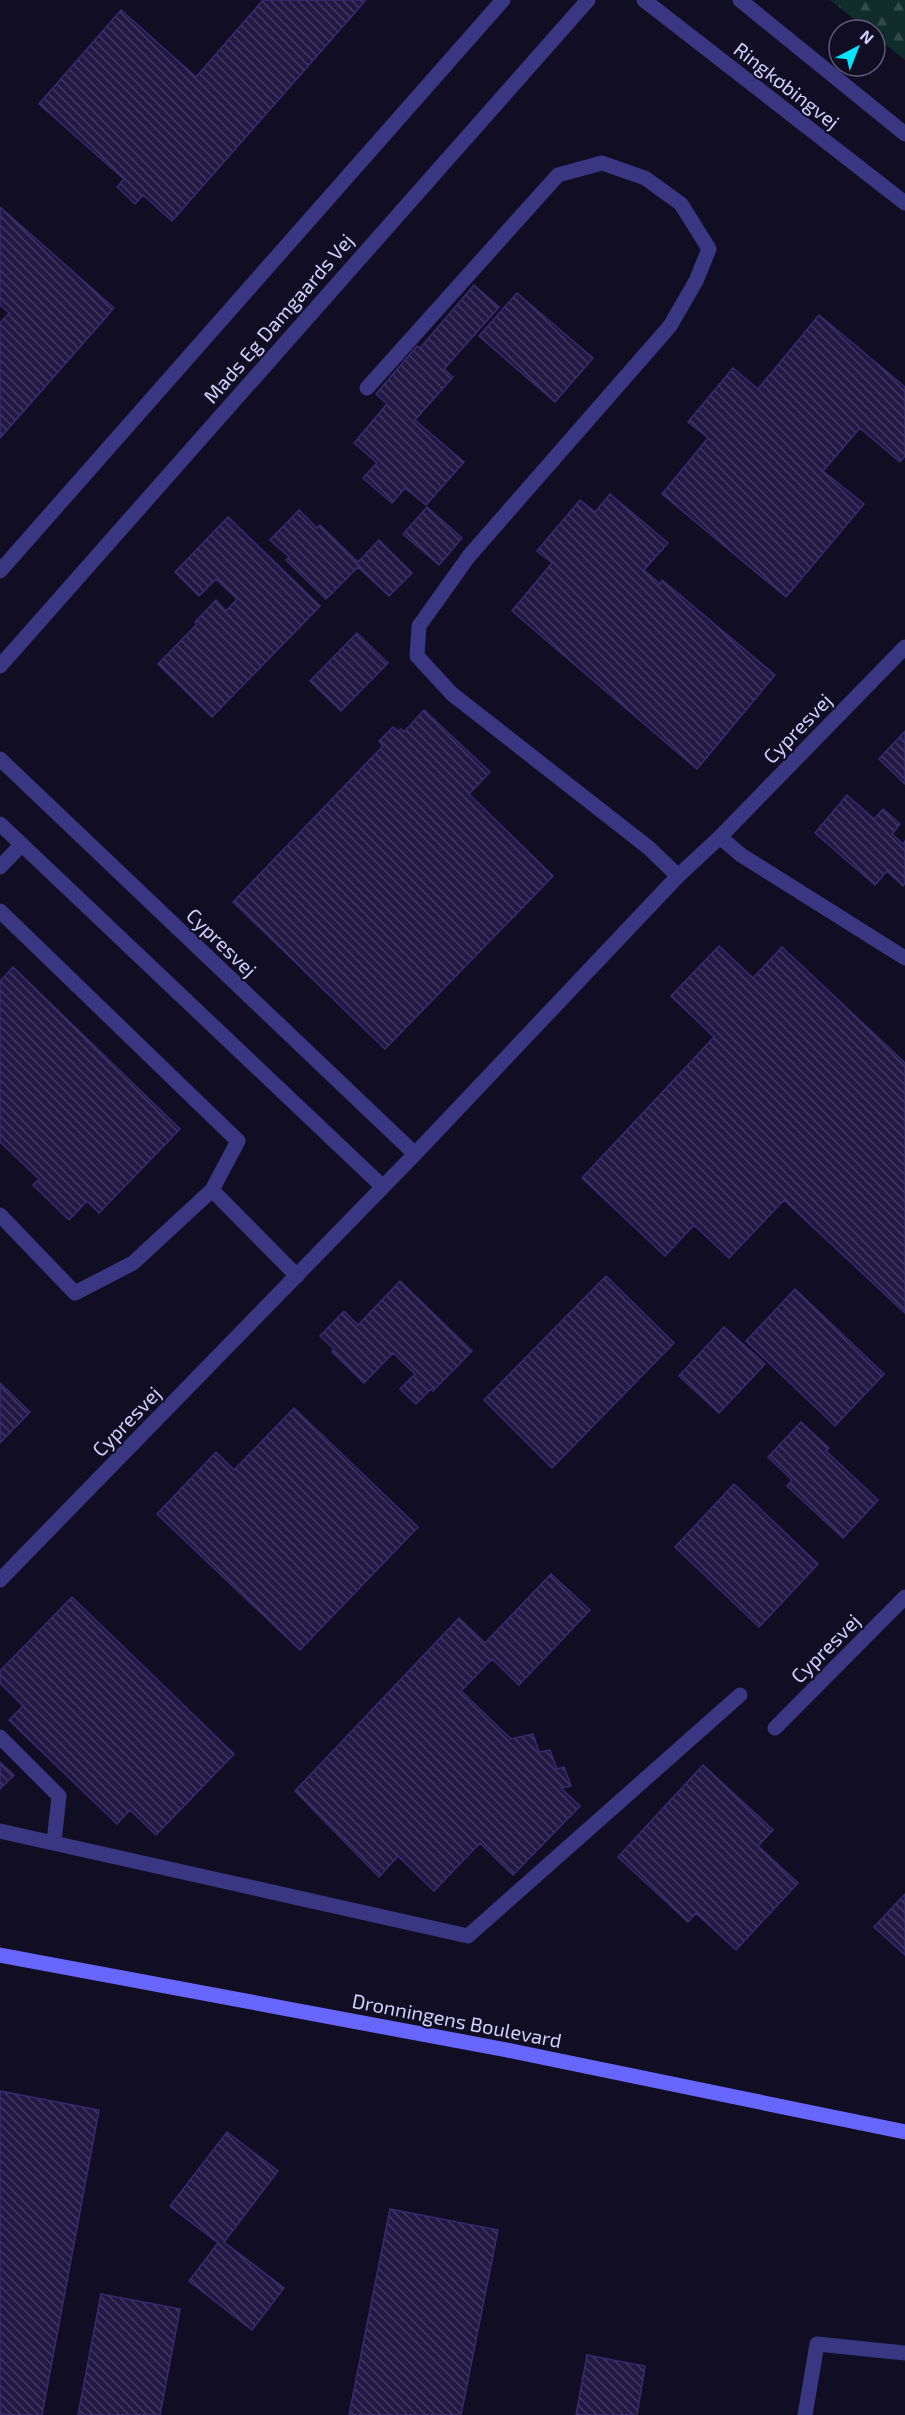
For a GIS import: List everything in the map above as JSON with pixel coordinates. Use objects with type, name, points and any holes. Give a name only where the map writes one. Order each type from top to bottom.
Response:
[{"type":"main road","name":"Dronningens Boulevard","points":[[0,1955],[507,2050],[905,2132]]},
{"type":"street","points":[[0,571],[503,0]]},
{"type":"street","name":"Mads Eg Damgaards Vej","points":[[0,666],[588,0]]},
{"type":"street","name":"Ringkøbingvej","points":[[644,0],[905,203]]},
{"type":"street","name":"Ringkøbingvej","points":[[740,0],[905,134]]},
{"type":"street","points":[[367,388],[558,175],[602,163],[645,177],[681,204],[709,249],[691,290],[670,326],[469,556],[419,626],[417,656],[452,694],[649,848],[678,876]]},
{"type":"street","name":"Cypresvej","points":[[0,1580],[415,1154],[678,876],[720,837],[905,648]]},
{"type":"street","name":"Cypresvej","points":[[0,759],[415,1154]]},
{"type":"street","points":[[0,824],[383,1187]]},
{"type":"street","points":[[720,837],[741,855],[905,958]]},
{"type":"street","points":[[0,867],[21,845]]},
{"type":"street","points":[[0,911],[238,1141],[212,1190],[133,1263],[75,1293],[0,1215]]},
{"type":"street","points":[[212,1190],[297,1275]]},
{"type":"street","name":"Cypresvej","points":[[775,1728],[905,1597]]},
{"type":"street","points":[[0,1831],[468,1936],[740,1695]]},
{"type":"street","points":[[0,1737],[59,1796],[54,1842]]},
{"type":"street","points":[[805,2415],[817,2344],[905,2353]]},
{"type":"green space","points":[[830,0],[905,0],[905,60],[887,46],[887,18],[853,18]]},
{"type":"green space","points":[[848,0],[905,0],[905,55],[887,38],[887,18],[867,18]]},
{"type":"building","points":[[263,0],[366,0],[172,221],[143,195],[135,204],[117,187],[124,179],[39,104],[121,10],[196,77]]},
{"type":"building","points":[[0,207],[114,308],[0,438],[0,323],[9,313],[0,305]]},
{"type":"building","points":[[474,285],[499,307],[444,369],[453,377],[415,420],[464,462],[426,505],[405,488],[392,503],[363,478],[377,463],[354,443],[387,404],[376,394],[417,346],[420,348]]},
{"type":"building","points":[[517,293],[593,358],[555,402],[479,336]]},
{"type":"building","points":[[819,315],[905,387],[905,456],[900,462],[860,428],[823,471],[864,504],[786,597],[662,494],[708,438],[688,422],[733,368],[758,389]]},
{"type":"building","points":[[610,494],[668,543],[644,570],[660,584],[662,580],[775,675],[697,769],[512,611],[552,563],[537,551],[580,500],[595,512]]},
{"type":"building","points":[[427,507],[462,538],[439,565],[403,534]]},
{"type":"building","points":[[299,510],[317,528],[320,525],[358,562],[379,540],[412,573],[389,596],[358,567],[326,599],[286,560],[289,557],[270,540]]},
{"type":"building","points":[[228,517],[320,606],[212,717],[158,664],[197,624],[195,622],[216,600],[226,611],[237,599],[216,579],[199,596],[175,572]]},
{"type":"building","points":[[357,633],[388,663],[341,711],[310,681]]},
{"type":"building","points":[[424,710],[490,772],[469,794],[553,876],[385,1049],[233,902],[383,746],[379,741],[393,727],[404,732]]},
{"type":"building","points":[[905,731],[905,784],[879,759]]},
{"type":"building","points":[[847,795],[874,819],[883,809],[900,824],[892,834],[903,844],[905,841],[905,883],[903,886],[887,871],[875,885],[815,833]]},
{"type":"building","points":[[719,946],[753,978],[782,947],[905,1063],[905,1313],[784,1200],[729,1258],[694,1225],[665,1256],[582,1178],[714,1037],[671,996]]},
{"type":"building","points":[[13,967],[180,1129],[99,1213],[87,1201],[69,1220],[33,1185],[39,1179],[0,1142],[0,981]]},
{"type":"building","points":[[606,1276],[674,1343],[552,1468],[484,1400]]},
{"type":"building","points":[[400,1281],[472,1351],[433,1391],[431,1389],[416,1404],[400,1389],[415,1374],[393,1353],[364,1383],[332,1352],[334,1349],[320,1336],[344,1311],[358,1325]]},
{"type":"building","points":[[795,1289],[884,1374],[835,1426],[746,1341]]},
{"type":"building","points":[[724,1327],[765,1364],[719,1413],[679,1376]]},
{"type":"building","points":[[0,1383],[30,1412],[0,1443]]},
{"type":"building","points":[[294,1408],[418,1527],[300,1650],[157,1514],[216,1452],[234,1470]]},
{"type":"building","points":[[801,1422],[829,1448],[826,1451],[878,1500],[843,1538],[787,1486],[792,1480],[768,1457]]},
{"type":"building","points":[[734,1484],[818,1564],[759,1627],[675,1547]]},
{"type":"building","points":[[551,1574],[590,1610],[519,1685],[492,1659],[461,1691],[511,1739],[533,1734],[539,1752],[550,1750],[557,1769],[564,1767],[571,1786],[561,1788],[580,1806],[513,1875],[480,1843],[434,1891],[398,1856],[379,1877],[295,1791],[459,1618],[485,1643]]},
{"type":"building","points":[[72,1597],[234,1754],[156,1835],[130,1810],[117,1824],[9,1720],[23,1706],[0,1683],[0,1671]]},
{"type":"building","points":[[0,1762],[14,1775],[0,1789]]},
{"type":"building","points":[[703,1765],[773,1830],[758,1846],[798,1883],[736,1950],[696,1913],[688,1922],[618,1857]]},
{"type":"building","points":[[905,1894],[905,1955],[874,1927]]},
{"type":"building","points":[[0,2091],[99,2110],[42,2415],[0,2415]]},
{"type":"building","points":[[227,2132],[278,2171],[224,2242],[284,2288],[252,2330],[189,2281],[218,2243],[170,2206]]},
{"type":"building","points":[[390,2209],[498,2230],[461,2415],[349,2415]]},
{"type":"building","points":[[101,2294],[180,2309],[160,2415],[78,2415]]},
{"type":"building","points":[[587,2355],[645,2366],[637,2415],[576,2415]]}]
